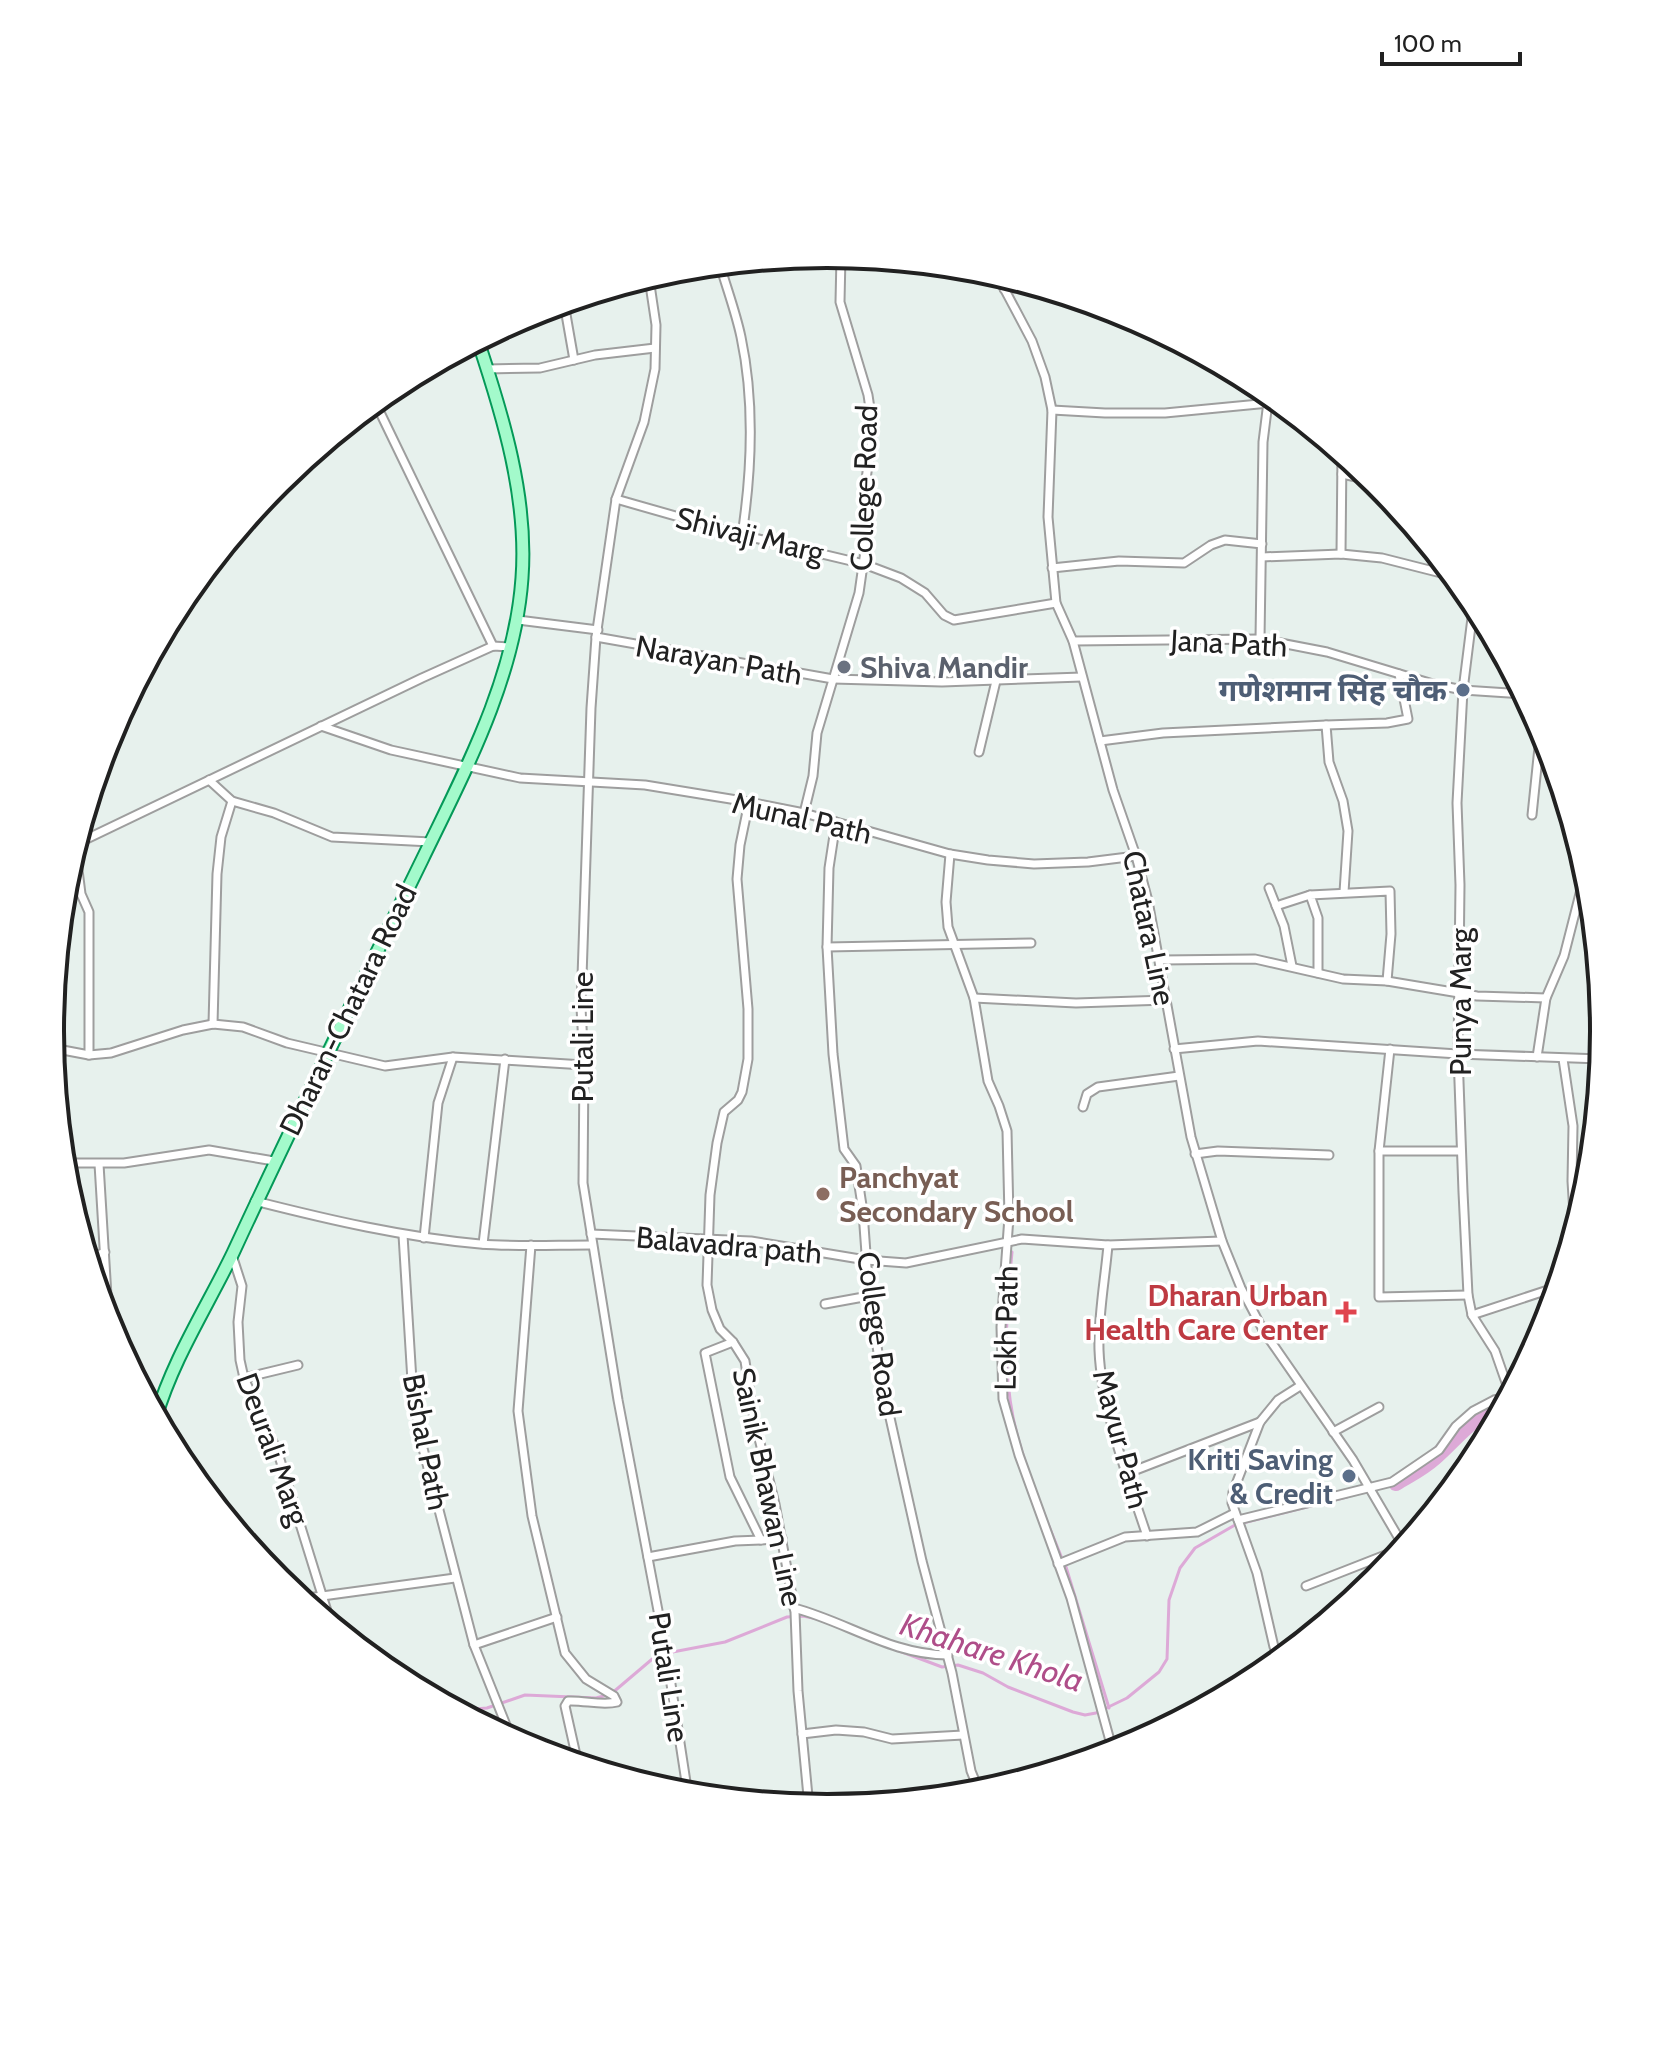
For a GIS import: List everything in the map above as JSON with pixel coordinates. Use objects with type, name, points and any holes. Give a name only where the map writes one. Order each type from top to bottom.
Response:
[{"type":"main road","name":"Dharan-Chatara Road","points":[[159,1400],[467,767],[512,647],[523,574],[522,522],[513,469],[479,353]]},
{"type":"street","name":"College Road","points":[[804,813],[813,776],[817,733],[859,593],[868,530],[863,501],[873,429],[868,395],[840,302],[841,269]]},
{"type":"street","points":[[723,276],[741,337],[752,423],[751,478],[742,535]]},
{"type":"street","name":"Putali Line","points":[[651,289],[656,325],[655,369],[644,422],[616,499],[597,634],[588,782],[581,1007],[583,1183],[591,1245],[667,1658],[686,1781]]},
{"type":"street","name":"Chatara Line","points":[[1004,289],[1032,341],[1045,377],[1052,410],[1048,517],[1056,603],[1073,641],[1136,856],[1161,960],[1174,1049],[1195,1154],[1222,1241],[1263,1330],[1373,1491],[1398,1538]]},
{"type":"street","points":[[566,315],[574,360]]},
{"type":"street","points":[[486,369],[540,368],[655,348]]},
{"type":"street","points":[[1052,410],[1165,413],[1263,405]]},
{"type":"street","points":[[1260,639],[1263,442],[1268,410]]},
{"type":"street","points":[[380,413],[493,646]]},
{"type":"street","points":[[1341,554],[1342,469]]},
{"type":"street","points":[[1342,474],[1349,475]]},
{"type":"street","name":"Shivaji Marg","points":[[616,499],[742,535],[864,564],[901,578],[925,593],[944,615],[954,620],[1056,603]]},
{"type":"street","points":[[1052,568],[1119,561],[1184,563],[1211,545],[1225,540],[1262,544]]},
{"type":"street","points":[[1262,557],[1341,554],[1382,558],[1435,571]]},
{"type":"street","name":"Narayan Path","points":[[518,620],[833,679],[996,681],[1082,677]]},
{"type":"street","name":"Punya Marg","points":[[1471,624],[1463,690],[1457,803],[1461,1151],[1468,1295],[1472,1315],[1495,1351],[1504,1381]]},
{"type":"street","name":"Jana Path","points":[[1073,641],[1260,639],[1327,652],[1463,690],[1511,693]]},
{"type":"street","points":[[89,839],[493,646],[512,647]]},
{"type":"street","points":[[1100,741],[1163,733],[1387,723],[1408,719],[1399,674]]},
{"type":"street","points":[[979,752],[996,681]]},
{"type":"street","points":[[1326,725],[1329,762],[1343,801],[1348,831],[1344,892]]},
{"type":"street","name":"Munal Path","points":[[321,726],[391,750],[520,778],[645,785],[749,802],[804,813],[950,854],[1034,864],[1136,856]]},
{"type":"street","points":[[1532,815],[1538,756]]},
{"type":"street","points":[[209,780],[232,801],[274,813],[332,837],[431,842]]},
{"type":"street","points":[[213,1024],[217,874],[221,837],[232,801]]},
{"type":"street","name":"Sainik Bhawan Line","points":[[749,802],[737,879],[748,1009],[748,1059],[742,1092],[724,1112],[717,1143],[707,1285],[720,1329],[745,1361],[753,1414],[782,1538],[794,1610],[808,1794]]},
{"type":"street","name":"College Road","points":[[836,822],[829,868],[827,947],[835,1088],[844,1149],[856,1166],[869,1296],[884,1391],[975,1780]]},
{"type":"street","name":"Lokh Path","points":[[950,854],[946,902],[948,927],[974,998],[988,1081],[1007,1131],[1008,1241],[1001,1327],[1003,1399],[1019,1455],[1071,1598],[1109,1740]]},
{"type":"street","points":[[80,880],[81,894],[89,912],[89,1055]]},
{"type":"street","points":[[1269,888],[1284,926],[1292,966]]},
{"type":"street","points":[[1276,906],[1310,895],[1390,891],[1391,934],[1387,981]]},
{"type":"street","points":[[1310,895],[1318,918],[1318,973]]},
{"type":"street","points":[[1537,1057],[1546,998],[1564,956],[1578,901]]},
{"type":"street","points":[[827,947],[1031,943]]},
{"type":"street","points":[[1161,960],[1255,959],[1343,979],[1387,981],[1477,996],[1546,998]]},
{"type":"street","points":[[974,998],[1076,1003],[1166,1000]]},
{"type":"street","points":[[65,1050],[89,1055],[111,1053],[183,1030],[213,1024],[243,1027],[327,1054],[385,1066],[453,1057],[584,1065]]},
{"type":"street","points":[[1174,1049],[1258,1041],[1589,1059]]},
{"type":"street","points":[[1390,1049],[1379,1151],[1379,1297],[1468,1295]]},
{"type":"street","points":[[424,1238],[438,1103],[453,1057]]},
{"type":"street","points":[[483,1244],[505,1059]]},
{"type":"street","points":[[1563,1059],[1573,1126],[1573,1191]]},
{"type":"street","points":[[1083,1107],[1087,1094],[1107,1084],[1179,1076]]},
{"type":"street","points":[[76,1163],[149,1160],[209,1150],[274,1161]]},
{"type":"street","points":[[1195,1154],[1218,1151],[1329,1155]]},
{"type":"street","points":[[1379,1151],[1461,1151]]},
{"type":"street","points":[[99,1164],[107,1284]]},
{"type":"street","points":[[255,1201],[347,1225],[424,1238],[483,1244],[591,1245]]},
{"type":"street","name":"Balavadra path","points":[[591,1234],[779,1244],[866,1260],[906,1263],[1008,1241],[1047,1239],[1108,1245],[1222,1241]]},
{"type":"street","name":"Bishal Path","points":[[403,1235],[412,1381],[419,1433],[474,1645],[505,1723]]},
{"type":"street","points":[[531,1245],[519,1429],[532,1516],[561,1641],[573,1666],[586,1679],[614,1696],[617,1702],[568,1701],[565,1706],[575,1751]]},
{"type":"street","name":"Mayur Path","points":[[1108,1245],[1099,1348],[1109,1411],[1147,1536]]},
{"type":"street","points":[[98,1255],[105,1252]]},
{"type":"street","name":"Deurali Marg","points":[[232,1255],[242,1286],[238,1322],[244,1378],[278,1453],[326,1607]]},
{"type":"street","points":[[1472,1315],[1544,1291]]},
{"type":"street","points":[[825,1304],[869,1296]]},
{"type":"street","points":[[733,1342],[708,1350],[705,1358],[730,1477],[761,1540]]},
{"type":"street","points":[[244,1378],[298,1365]]},
{"type":"street","points":[[1274,1647],[1257,1573],[1232,1503],[1233,1492],[1260,1422],[1278,1400],[1300,1386]]},
{"type":"street","points":[[1058,1564],[1125,1537],[1197,1532],[1373,1491],[1439,1450],[1456,1426],[1473,1411],[1495,1400]]},
{"type":"street","points":[[1333,1432],[1379,1407]]},
{"type":"street","points":[[1128,1473],[1260,1422]]},
{"type":"street","points":[[648,1557],[735,1541],[782,1538]]},
{"type":"street","points":[[1306,1586],[1380,1557]]},
{"type":"street","points":[[314,1596],[455,1578]]},
{"type":"street","points":[[794,1610],[833,1620],[888,1645],[928,1655],[948,1656]]},
{"type":"street","points":[[474,1645],[557,1617]]},
{"type":"street","points":[[802,1734],[836,1730],[864,1732],[892,1739],[963,1735]]},
{"type":"waterway","points":[[1012,1252],[1006,1334],[1013,1417],[1034,1487],[1061,1556]]},
{"type":"waterway","name":"Khahare Khola","points":[[1396,1483],[1430,1462],[1489,1410]]},
{"type":"waterway","name":"Khahare Khola","points":[[870,1640],[942,1667],[958,1665],[983,1673],[1008,1687],[1073,1712],[1085,1715],[1096,1713],[1127,1698],[1159,1672],[1167,1659],[1169,1600],[1180,1568],[1195,1548],[1235,1525],[1347,1497]]},
{"type":"waterway","points":[[1066,1567],[1109,1708]]},
{"type":"waterway","name":"Khahare Khola","points":[[477,1709],[525,1695],[596,1698],[611,1694],[657,1655],[725,1642],[787,1617],[818,1619]]},
{"type":"place","name":"Shiva Mandir","points":[[844,667]]},
{"type":"place","name":"गणेशमान सिंह चौक","points":[[1463,690]]},
{"type":"place","name":"Panchyat Secondary School","points":[[823,1194]]},
{"type":"place","name":"Dharan Urban Health Care Center","points":[[1346,1312]]},
{"type":"place","name":"Kriti Saving & Credit","points":[[1349,1476]]}]
